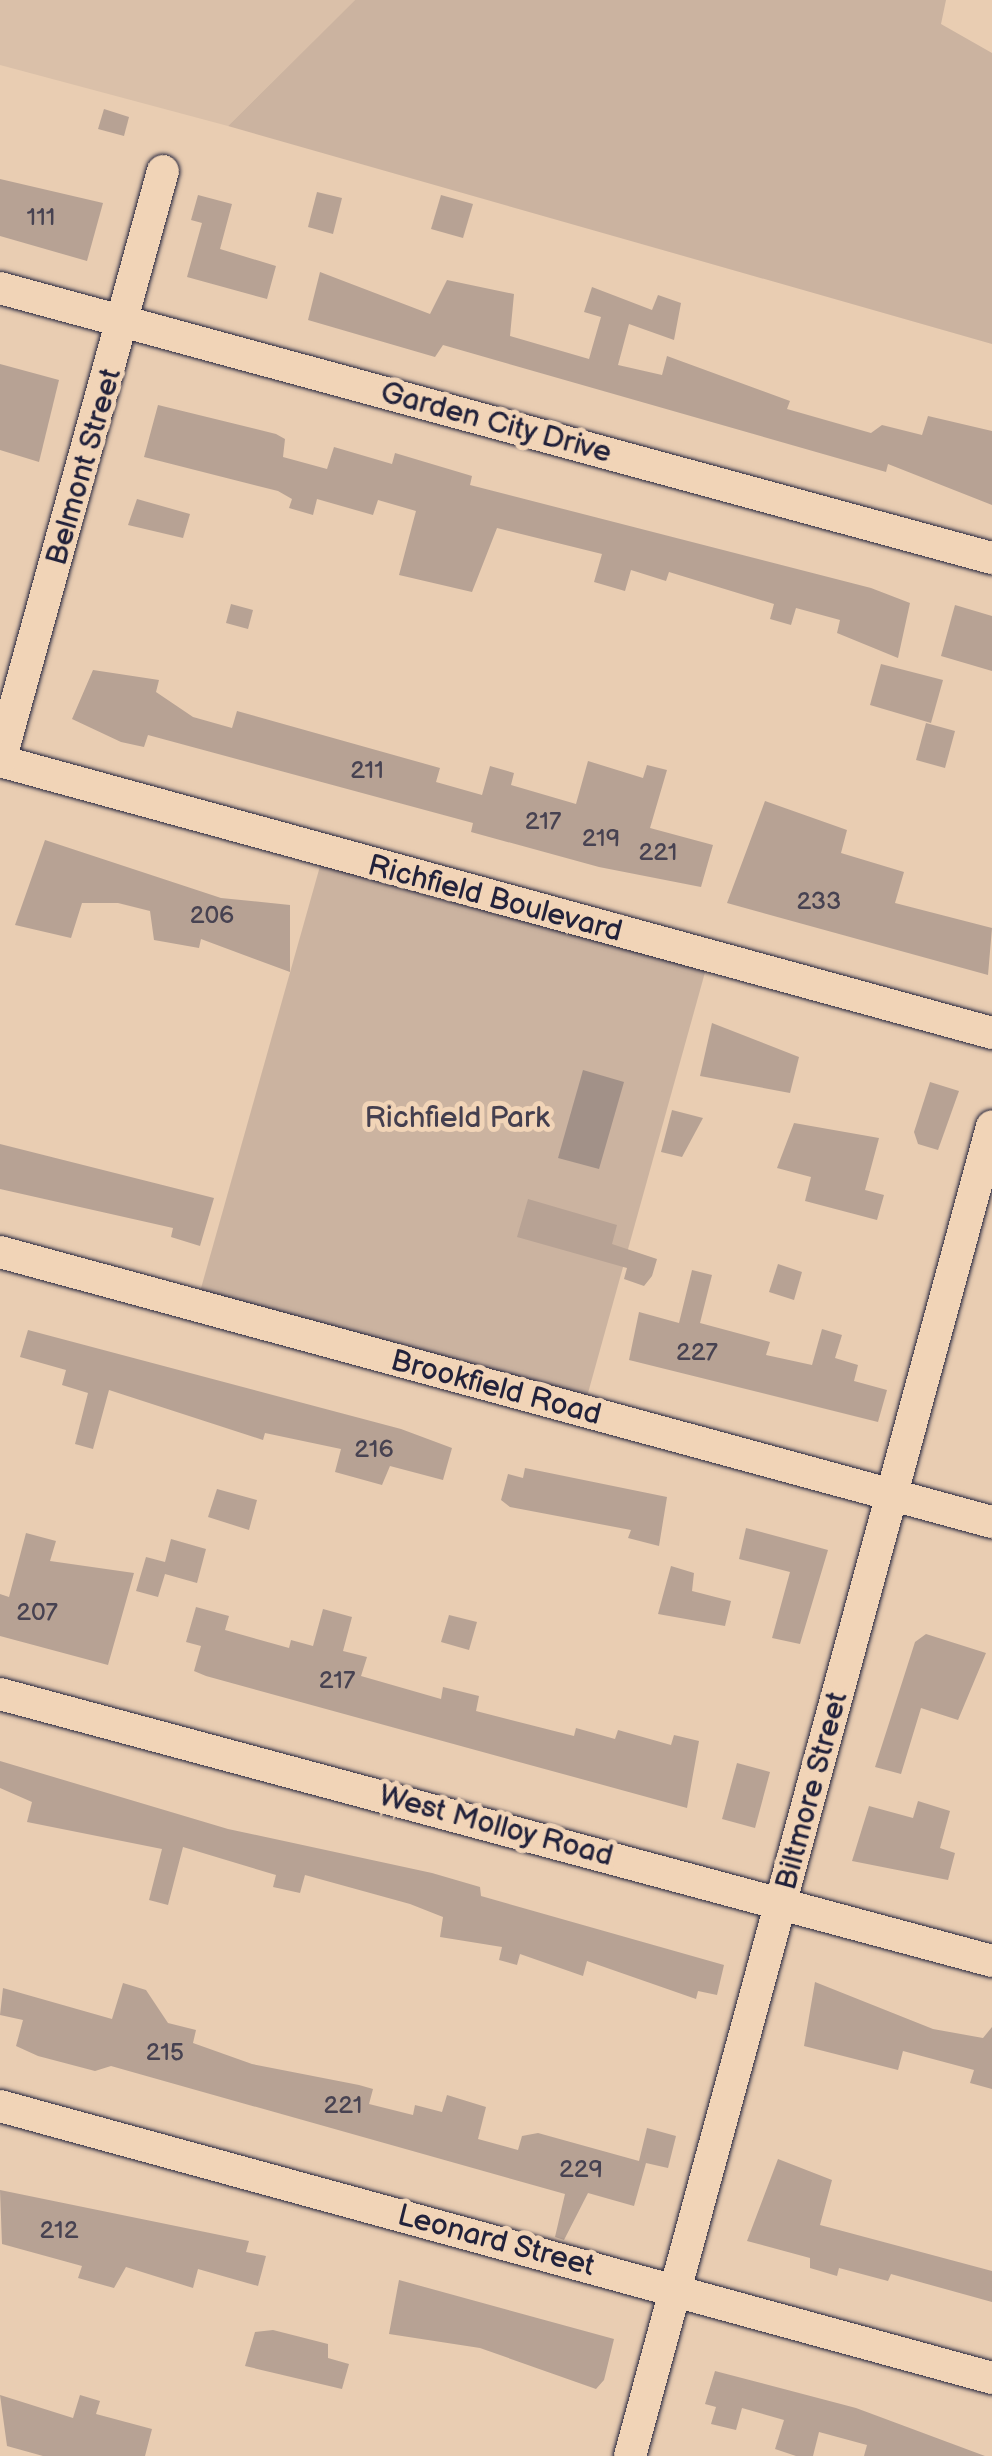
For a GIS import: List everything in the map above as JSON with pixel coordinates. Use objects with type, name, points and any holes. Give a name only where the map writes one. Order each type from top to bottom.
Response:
[{"type":"street","name":"Belmont Street","points":[[0,761],[126,322],[162,171]]},
{"type":"street","name":"Garden City Drive","points":[[0,288],[992,558]]},
{"type":"street","name":"Richfield Boulevard","points":[[0,761],[992,1033]]},
{"type":"street","name":"Biltmore Street","points":[[630,2456],[992,1126]]},
{"type":"street","name":"Brookfield Road","points":[[0,1252],[992,1522]]},
{"type":"street","name":"West Molloy Road","points":[[0,1694],[992,1961]]},
{"type":"street","name":"Leonard Street","points":[[0,2106],[992,2378]]},
{"type":"shaded area","points":[[0,0],[355,0],[228,126],[0,65]]},
{"type":"shaded area","points":[[583,1070],[624,1082],[599,1169],[558,1158]]},
{"type":"green space","points":[[355,0],[946,0],[941,24],[992,53],[992,344],[228,126]]},
{"type":"green space","name":"Richfield Park","points":[[324,852],[709,958],[583,1411],[196,1306]]},
{"type":"building","points":[[104,109],[129,117],[124,136],[98,129]]},
{"type":"building","points":[[0,179],[103,203],[87,261],[0,236]]},
{"type":"building","points":[[317,192],[342,198],[333,234],[308,227]]},
{"type":"building","points":[[198,195],[232,204],[220,249],[276,266],[267,299],[187,277],[202,223],[191,220]]},
{"type":"building","points":[[441,195],[473,204],[463,238],[431,229]]},
{"type":"building","points":[[320,272],[430,314],[447,280],[514,294],[510,336],[589,359],[601,317],[584,312],[592,287],[652,310],[658,295],[681,303],[674,340],[629,324],[618,365],[662,375],[667,356],[790,401],[787,409],[871,433],[882,425],[922,435],[928,416],[992,431],[992,505],[888,464],[886,472],[443,345],[435,357],[308,320]]},
{"type":"building","points":[[0,364],[59,380],[39,462],[0,450]]},
{"type":"building","points":[[158,405],[276,434],[285,439],[283,457],[327,469],[334,447],[392,464],[395,453],[472,476],[470,485],[871,588],[910,603],[898,658],[837,633],[840,620],[796,608],[791,625],[770,619],[774,604],[669,572],[666,581],[631,570],[625,591],[594,582],[602,554],[497,528],[472,592],[399,575],[416,511],[378,500],[373,515],[317,499],[313,515],[289,508],[292,499],[278,491],[144,457]]},
{"type":"building","points":[[137,499],[190,514],[183,538],[128,525]]},
{"type":"building","points":[[231,604],[253,610],[248,629],[226,623]]},
{"type":"building","points":[[955,605],[992,616],[992,671],[941,656]]},
{"type":"building","points":[[881,664],[943,680],[931,723],[870,705]]},
{"type":"building","points":[[93,670],[159,680],[156,692],[193,717],[232,728],[237,711],[440,768],[436,782],[482,795],[490,766],[514,773],[511,785],[576,804],[588,761],[643,778],[647,765],[667,770],[650,828],[713,845],[701,887],[599,867],[471,832],[473,823],[148,735],[144,747],[121,742],[72,719]]},
{"type":"building","points":[[926,723],[955,731],[945,768],[916,760]]},
{"type":"building","points":[[765,801],[847,830],[841,853],[904,872],[895,903],[992,928],[988,975],[727,903]]},
{"type":"building","points":[[45,840],[221,898],[290,905],[290,972],[201,939],[199,948],[154,940],[150,911],[118,903],[82,903],[71,938],[15,925]]},
{"type":"building","points":[[712,1023],[799,1057],[790,1093],[700,1076]]},
{"type":"building","points":[[930,1082],[959,1091],[938,1150],[918,1144],[914,1132]]},
{"type":"building","points":[[672,1110],[703,1118],[682,1157],[661,1152]]},
{"type":"building","points":[[794,1123],[879,1138],[865,1190],[884,1195],[877,1220],[805,1201],[811,1177],[777,1168]]},
{"type":"building","points":[[0,1144],[214,1198],[200,1246],[171,1237],[173,1228],[0,1189]]},
{"type":"building","points":[[528,1199],[617,1225],[612,1244],[657,1259],[652,1276],[644,1286],[624,1279],[627,1268],[517,1237]]},
{"type":"building","points":[[778,1264],[802,1272],[794,1300],[769,1292]]},
{"type":"building","points":[[692,1270],[712,1275],[700,1323],[770,1342],[766,1355],[812,1365],[822,1329],[842,1335],[835,1358],[858,1365],[854,1381],[887,1390],[878,1422],[629,1360],[639,1312],[679,1323]]},
{"type":"building","points":[[28,1330],[401,1429],[452,1448],[443,1480],[390,1466],[382,1485],[335,1472],[341,1449],[265,1433],[263,1440],[109,1390],[93,1449],[75,1444],[88,1393],[62,1385],[66,1370],[20,1357]]},
{"type":"building","points":[[525,1468],[667,1497],[659,1546],[628,1538],[631,1530],[510,1507],[501,1500],[508,1474],[523,1478]]},
{"type":"building","points":[[217,1489],[257,1500],[249,1530],[208,1517]]},
{"type":"building","points":[[746,1528],[828,1550],[800,1644],[772,1638],[790,1572],[739,1559]]},
{"type":"building","points":[[26,1533],[56,1541],[50,1561],[134,1573],[108,1665],[0,1636],[0,1594],[9,1597]]},
{"type":"building","points":[[171,1539],[206,1549],[197,1583],[165,1574],[158,1597],[136,1591],[146,1557],[165,1562]]},
{"type":"building","points":[[671,1566],[694,1573],[692,1591],[731,1601],[725,1626],[658,1614]]},
{"type":"building","points":[[196,1607],[229,1616],[225,1630],[289,1648],[291,1640],[313,1646],[323,1609],[352,1617],[343,1651],[367,1657],[361,1676],[441,1699],[443,1687],[479,1696],[476,1711],[574,1736],[576,1728],[615,1739],[618,1730],[671,1745],[674,1735],[699,1741],[687,1808],[206,1676],[194,1671],[201,1646],[186,1642]]},
{"type":"building","points":[[449,1615],[477,1622],[469,1650],[441,1642]]},
{"type":"building","points":[[926,1634],[986,1653],[958,1720],[921,1708],[901,1774],[875,1767],[915,1642]]},
{"type":"building","points":[[0,1761],[228,1829],[432,1873],[480,1887],[481,1896],[724,1965],[717,1995],[698,1991],[696,1999],[587,1961],[583,1976],[520,1954],[517,1965],[499,1960],[502,1947],[440,1937],[443,1917],[410,1904],[305,1875],[300,1893],[273,1887],[276,1875],[183,1847],[168,1905],[149,1900],[162,1849],[27,1822],[32,1802],[0,1788]]},
{"type":"building","points":[[737,1763],[770,1772],[755,1828],[722,1819]]},
{"type":"building","points":[[918,1801],[950,1811],[940,1848],[955,1853],[948,1880],[852,1861],[869,1806],[913,1818]]},
{"type":"building","points":[[815,1982],[933,2029],[983,2038],[992,2027],[992,2089],[970,2083],[974,2070],[903,2051],[898,2070],[804,2046]]},
{"type":"building","points":[[123,1983],[146,1990],[168,2023],[196,2030],[193,2043],[252,2064],[373,2089],[369,2104],[413,2115],[415,2105],[442,2112],[447,2095],[486,2107],[478,2139],[518,2150],[522,2136],[538,2133],[639,2161],[647,2128],[676,2136],[668,2168],[646,2163],[634,2206],[588,2193],[564,2240],[555,2237],[565,2194],[111,2066],[95,2071],[38,2056],[16,2046],[23,2020],[0,2015],[3,1988],[112,2019]]},
{"type":"building","points":[[778,2159],[832,2180],[820,2225],[992,2271],[992,2302],[891,2274],[888,2281],[839,2268],[837,2276],[810,2268],[810,2258],[747,2241]]},
{"type":"building","points":[[0,2190],[249,2241],[246,2252],[266,2256],[258,2286],[198,2269],[193,2288],[126,2267],[114,2288],[78,2278],[82,2266],[2,2244]]},
{"type":"building","points":[[399,2280],[614,2339],[604,2380],[596,2389],[480,2348],[389,2334]]},
{"type":"building","points":[[273,2330],[328,2344],[328,2358],[349,2364],[342,2389],[245,2366],[255,2332]]},
{"type":"building","points":[[715,2371],[856,2408],[985,2456],[864,2456],[867,2445],[819,2432],[813,2456],[796,2456],[775,2449],[784,2420],[742,2408],[736,2430],[711,2424],[716,2407],[705,2404]]},
{"type":"building","points":[[0,2395],[73,2418],[80,2395],[100,2401],[96,2414],[152,2429],[145,2456],[43,2456],[7,2446]]}]
